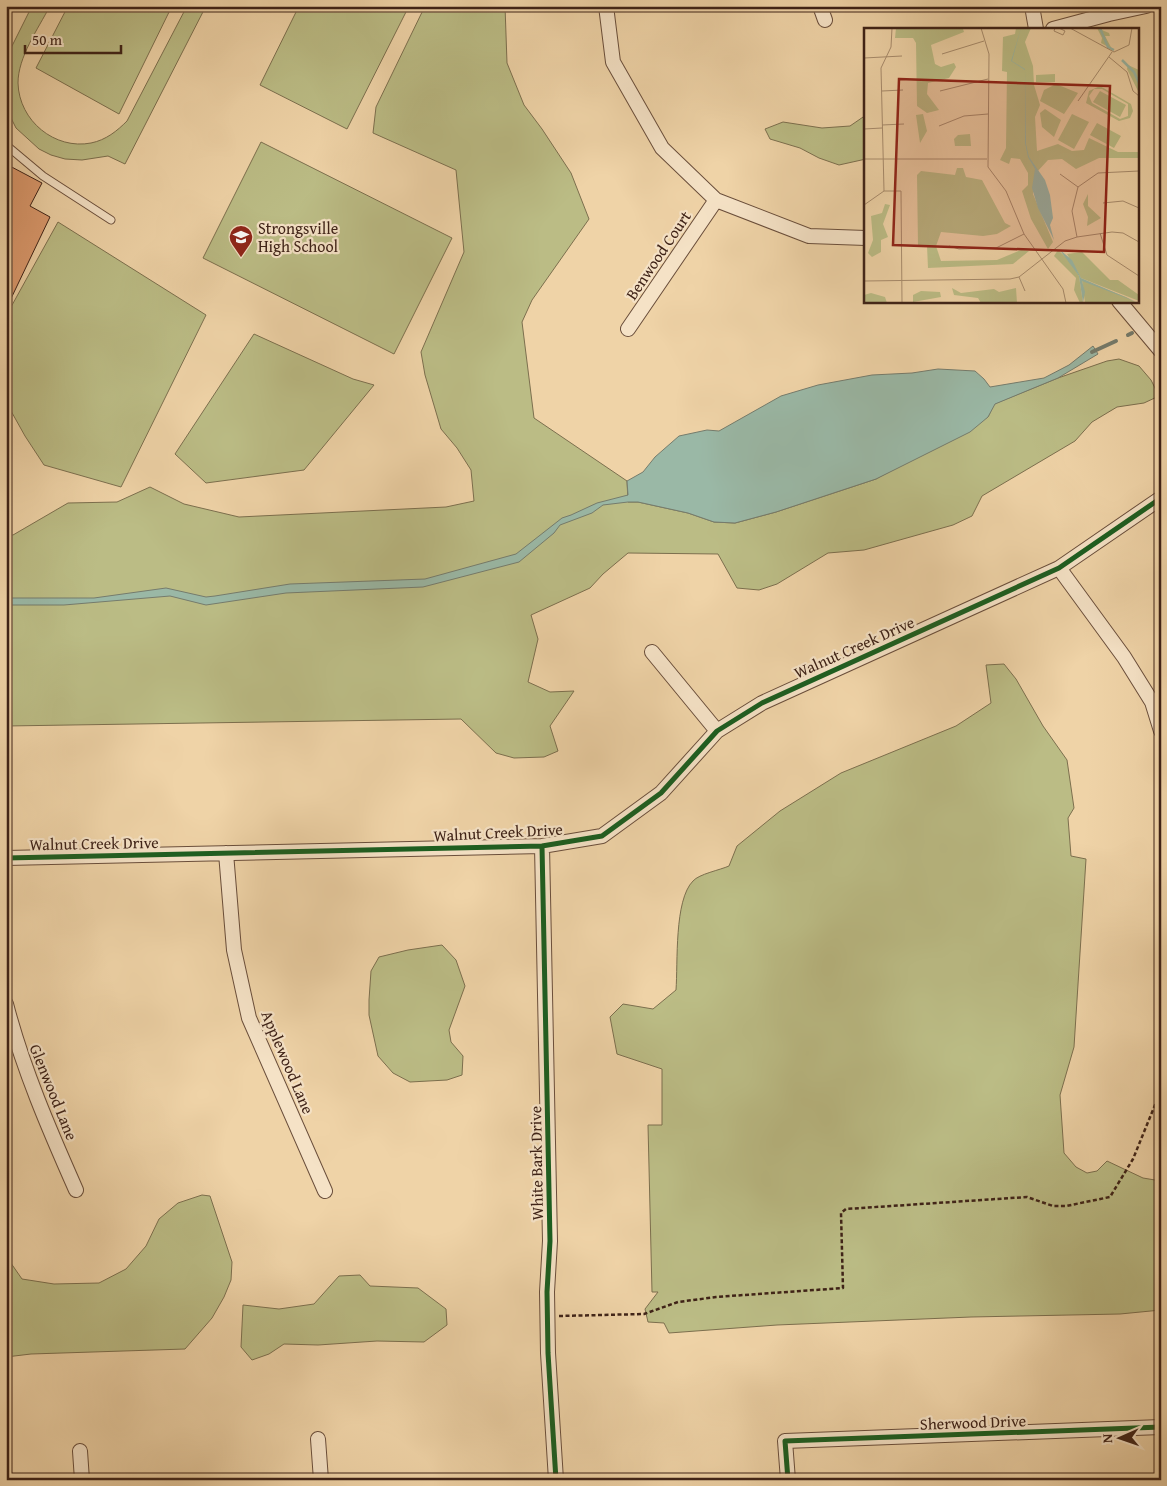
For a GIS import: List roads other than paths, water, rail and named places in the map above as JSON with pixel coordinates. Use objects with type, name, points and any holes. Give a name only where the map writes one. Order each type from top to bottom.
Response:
[{"type":"street","points":[[606,6],[613,62],[662,148],[716,200],[809,236],[864,238]]},
{"type":"street","points":[[820,6],[825,20]]},
{"type":"street","points":[[1032,6],[1036,28]]},
{"type":"street","points":[[1056,28],[1146,6]]},
{"type":"street","name":"Benwood Court","points":[[628,330],[716,200]]},
{"type":"street","points":[[1120,302],[1161,351]]},
{"type":"street","name":"Walnut Creek Drive","points":[[6,858],[542,846],[602,836],[661,793],[717,731],[762,702],[1059,568],[1161,498]]},
{"type":"street","points":[[1059,568],[1124,657],[1152,702],[1161,731]]},
{"type":"street","points":[[652,652],[717,731]]},
{"type":"street","name":"White Bark Drive","points":[[542,846],[550,1241],[547,1316],[556,1480]]},
{"type":"street","name":"Applewood Lane","points":[[226,853],[234,950],[249,1018],[325,1191]]},
{"type":"street","name":"Glenwood Lane","points":[[6,1004],[16,1041],[42,1113],[76,1190]]},
{"type":"street","name":"Sherwood Drive","points":[[788,1480],[785,1441],[1161,1428]]},
{"type":"street","points":[[318,1439],[320,1480]]},
{"type":"street","points":[[80,1451],[82,1480]]},
{"type":"lane","points":[[6,145],[43,176],[111,220]]},
{"type":"waterway","points":[[1128,335],[1132,333]]},
{"type":"waterway","points":[[1092,352],[1116,341]]},
{"type":"place","name":"Strongsville High School","points":[[241,258]]}]
